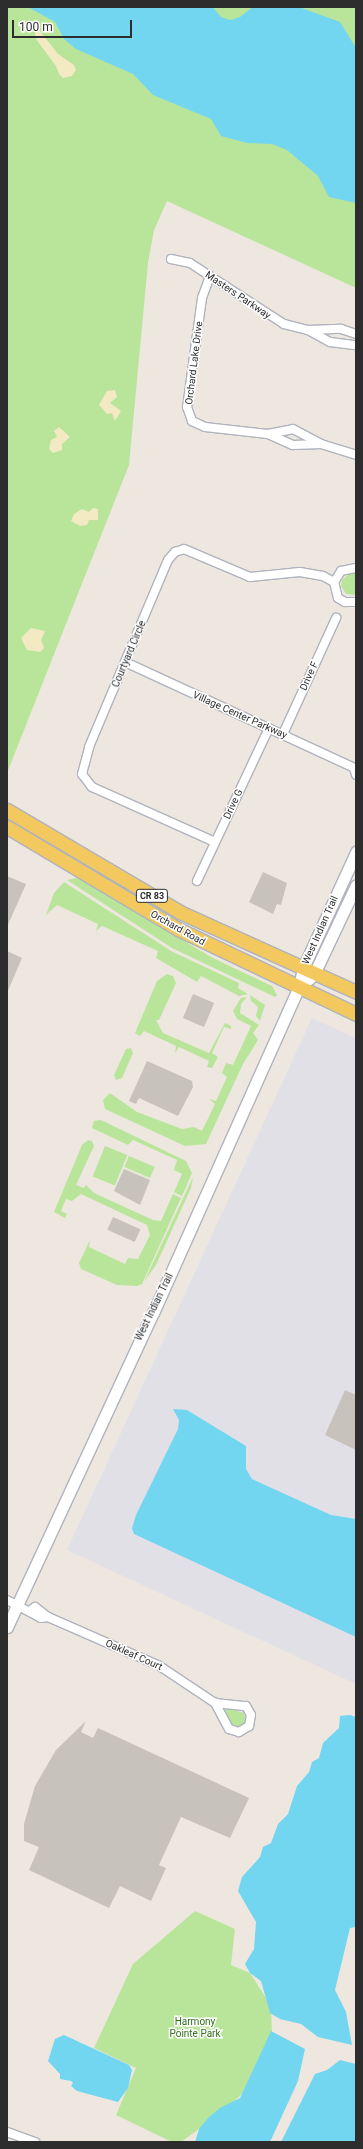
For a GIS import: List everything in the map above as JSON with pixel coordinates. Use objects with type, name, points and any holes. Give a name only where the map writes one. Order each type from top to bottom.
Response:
[{"type":"main road","name":"Orchard Road","points":[[7,810],[180,912],[356,992]]},
{"type":"main road","name":"Orchard Road","points":[[7,827],[178,928],[356,1014]]},
{"type":"main road","name":"West Indian Trail","points":[[309,971],[346,873],[356,852]]},
{"type":"main road","name":"West Indian Trail","points":[[7,1626],[12,1603],[299,987],[356,885]]},
{"type":"street","name":"Masters Parkway","points":[[170,259],[190,263],[272,318],[308,330],[330,342],[356,345]]},
{"type":"street","name":"Orchard Lake Drive","points":[[210,276],[202,298],[187,407],[192,421],[205,426],[268,434],[293,430],[321,444],[356,455]]},
{"type":"street","name":"Masters Parkway","points":[[308,330],[341,329],[356,334]]},
{"type":"street","name":"Orchard Lake Drive","points":[[268,434],[293,445],[321,444]]},
{"type":"street","name":"Courtyard Circle","points":[[215,842],[92,787],[84,779],[82,764],[168,560],[179,549],[250,577],[300,572],[323,576],[334,582]]},
{"type":"street","points":[[355,566],[341,571],[334,582],[338,598],[345,602],[356,602]]},
{"type":"street","name":"Drive F","points":[[283,734],[336,618]]},
{"type":"street","name":"Village Center Parkway","points":[[126,662],[283,734],[355,770]]},
{"type":"street","name":"Drive G","points":[[197,882],[269,728]]},
{"type":"street","name":"Oakleaf Court","points":[[12,1603],[31,1610],[41,1618],[48,1617],[158,1665],[215,1703],[229,1729],[240,1732],[249,1726],[251,1715],[246,1706],[215,1703]]},
{"type":"street","points":[[7,2132],[35,2142]]},
{"type":"shaded area","points":[[312,1018],[356,1038],[356,1684],[67,1550]]},
{"type":"green space","points":[[7,7],[356,7],[356,288],[167,201],[154,230],[148,263],[129,465],[7,773]]},
{"type":"green space","points":[[349,574],[356,574],[356,595],[346,594],[341,586],[342,580]]},
{"type":"green space","points":[[7,816],[225,939],[131,896],[7,821]]},
{"type":"green space","points":[[76,878],[85,881],[211,957],[272,986],[277,995],[275,997],[172,948],[67,880]]},
{"type":"green space","points":[[64,882],[171,951],[239,983],[238,988],[248,994],[239,996],[201,976],[197,982],[156,958],[158,951],[102,926],[96,931],[98,924],[57,905],[46,915],[54,893]]},
{"type":"green space","points":[[167,974],[173,976],[176,983],[159,1020],[156,1020],[163,1033],[209,1053],[225,1023],[231,1026],[231,1029],[224,1027],[212,1053],[218,1057],[212,1068],[207,1067],[209,1061],[179,1047],[175,1053],[176,1046],[144,1031],[140,1036],[135,1033],[157,981]]},
{"type":"green space","points":[[250,995],[265,1005],[260,1021],[256,1016],[258,1007],[251,1001]]},
{"type":"green space","points":[[247,997],[241,1004],[240,1013],[259,1025],[253,1033],[258,1040],[243,1064],[206,1144],[185,1146],[105,1109],[103,1100],[110,1093],[137,1112],[182,1129],[194,1127],[202,1131],[215,1104],[209,1099],[216,1101],[227,1077],[222,1073],[226,1063],[233,1065],[251,1026],[237,1019],[233,1011],[241,998]]},
{"type":"green space","points":[[131,1048],[133,1053],[122,1078],[116,1080],[114,1075],[126,1049]]},
{"type":"green space","points":[[101,1120],[186,1161],[192,1173],[182,1196],[174,1192],[182,1174],[174,1170],[177,1160],[133,1140],[128,1145],[92,1128],[94,1121]]},
{"type":"green space","points":[[88,1140],[92,1141],[94,1146],[76,1185],[84,1188],[86,1185],[94,1193],[153,1220],[161,1221],[173,1194],[181,1198],[142,1284],[137,1286],[117,1285],[81,1269],[79,1263],[90,1240],[89,1247],[125,1264],[128,1258],[138,1259],[150,1235],[147,1225],[81,1194],[72,1201],[66,1199],[61,1211],[67,1214],[65,1218],[54,1212],[82,1145]]},
{"type":"green space","points":[[105,1146],[127,1155],[115,1186],[93,1177]]},
{"type":"green space","points":[[129,1156],[155,1167],[150,1178],[124,1167]]},
{"type":"green space","points":[[193,1177],[191,1188],[156,1265],[144,1282]]},
{"type":"green space","points":[[227,1708],[244,1713],[246,1723],[238,1728],[233,1726],[224,1713]]},
{"type":"green space","name":"Harmony Pointe Park","points":[[195,1911],[235,1929],[231,1965],[250,1973],[271,2006],[272,2034],[243,2093],[221,2113],[181,2142],[172,2142],[116,2115],[136,2068],[94,2048],[133,1964]]},
{"type":"sand","points":[[39,30],[58,54],[74,65],[76,70],[72,76],[63,78],[59,74],[56,66],[36,39],[35,34]]},
{"type":"sand","points":[[115,390],[117,397],[110,403],[121,411],[115,421],[112,413],[107,414],[99,405],[107,391]]},
{"type":"sand","points":[[59,427],[70,437],[62,444],[62,450],[53,453],[49,449],[51,440],[57,437],[54,431]]},
{"type":"sand","points":[[93,508],[98,509],[98,520],[89,520],[87,525],[80,526],[71,521],[74,514],[82,509],[89,512]]},
{"type":"sand","points":[[31,628],[45,631],[41,640],[44,648],[40,652],[27,650],[21,638]]},
{"type":"water","points":[[28,7],[213,7],[221,17],[230,20],[240,17],[253,7],[299,7],[340,22],[356,48],[356,203],[329,197],[318,176],[287,150],[272,144],[247,143],[221,136],[211,119],[153,95],[133,74],[76,49],[64,39],[55,22]]},
{"type":"water","points":[[173,1409],[187,1410],[246,1446],[246,1469],[252,1479],[331,1515],[356,1519],[356,1637],[134,1534],[132,1528],[136,1515],[178,1429],[179,1420]]},
{"type":"water","points":[[350,1715],[356,1717],[356,1927],[350,1928],[335,1990],[346,2012],[352,2045],[318,2037],[301,2024],[280,2019],[270,2013],[261,1981],[250,1973],[245,1964],[254,1949],[256,1922],[238,1891],[242,1877],[260,1857],[263,1847],[271,1843],[278,1824],[288,1814],[297,1786],[309,1772],[312,1762],[319,1758],[323,1743],[339,1728],[340,1716]]},
{"type":"water","points":[[271,2031],[305,2049],[298,2081],[270,2142],[195,2142],[199,2129],[208,2118],[220,2108],[240,2098]]},
{"type":"water","points":[[64,2035],[129,2065],[132,2070],[128,2088],[118,2102],[77,2091],[71,2086],[73,2083],[71,2081],[60,2079],[60,2074],[48,2061],[55,2039]]},
{"type":"water","points":[[340,2060],[356,2064],[356,2142],[281,2142],[315,2074],[327,2070]]},
{"type":"building","points":[[263,872],[287,883],[281,905],[277,904],[273,914],[249,902]]},
{"type":"building","points":[[7,876],[26,884],[7,927]]},
{"type":"building","points":[[7,951],[22,958],[7,993]]},
{"type":"building","points":[[193,994],[214,1003],[204,1027],[183,1018]]},
{"type":"building","points":[[147,1061],[192,1081],[193,1087],[178,1116],[139,1098],[136,1104],[129,1101]]},
{"type":"building","points":[[124,1169],[150,1180],[140,1205],[114,1191]]},
{"type":"building","points":[[113,1217],[140,1229],[135,1242],[107,1230]]},
{"type":"building","points":[[345,1390],[356,1395],[356,1450],[325,1435]]},
{"type":"building","points":[[86,1721],[81,1732],[93,1738],[98,1728],[249,1798],[230,1838],[181,1817],[159,1865],[166,1868],[151,1901],[120,1886],[109,1908],[29,1870],[39,1847],[24,1841],[24,1824],[35,1786],[56,1750]]}]
